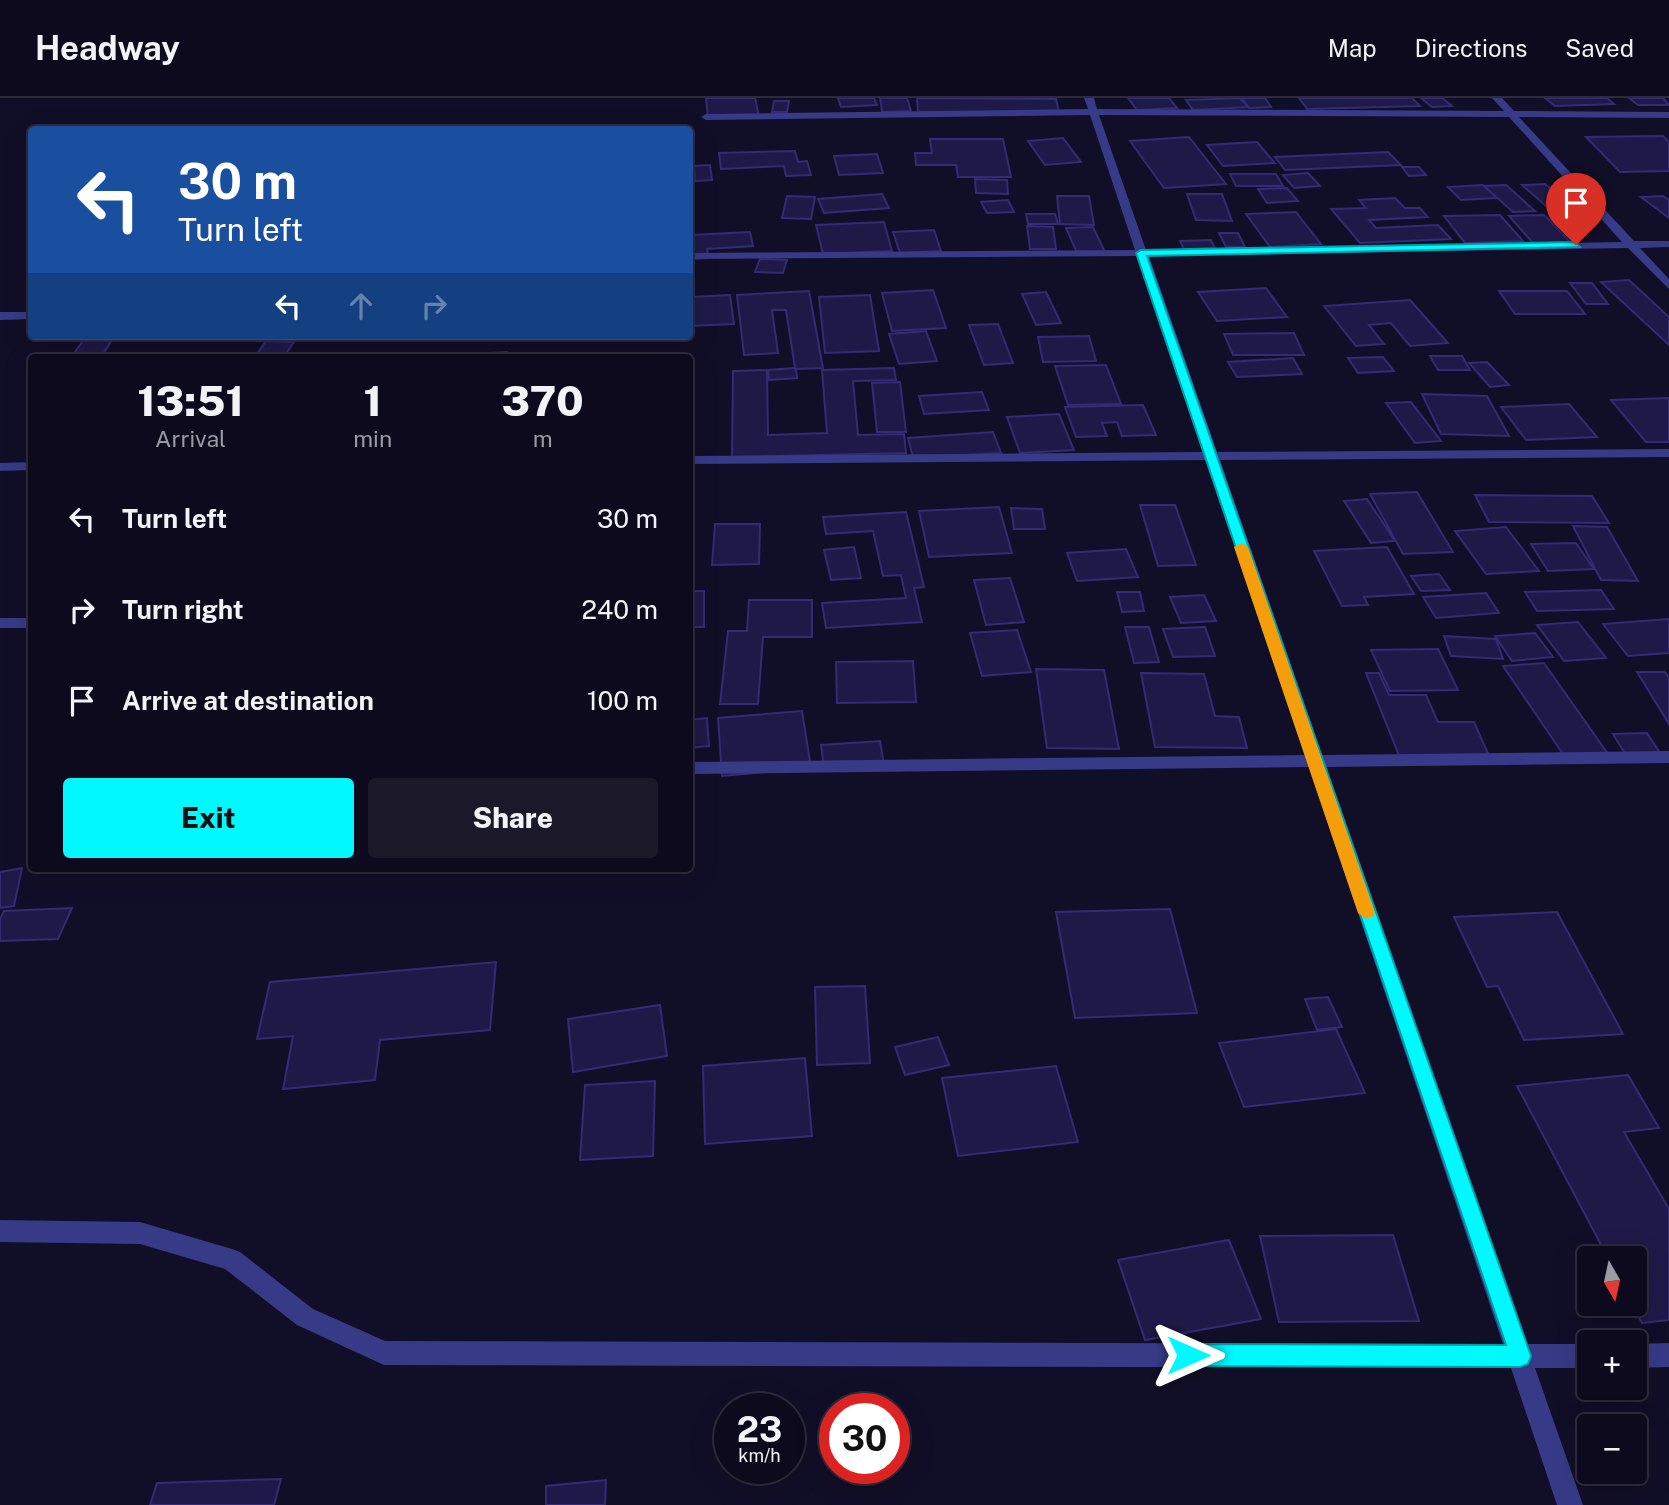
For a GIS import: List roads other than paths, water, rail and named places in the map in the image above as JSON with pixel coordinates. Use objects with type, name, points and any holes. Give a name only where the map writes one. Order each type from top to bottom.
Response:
[{"type":"street","points":[[1089,98],[1570,1505]]},
{"type":"street","points":[[1497,98],[1669,286]]},
{"type":"street","points":[[706,117],[1093,112],[1669,116]]},
{"type":"street","points":[[693,256],[1141,253],[1669,244]]},
{"type":"street","points":[[0,316],[28,315]]},
{"type":"street","points":[[693,460],[1669,453]]},
{"type":"street","points":[[0,467],[28,467]]},
{"type":"street","points":[[0,623],[28,623]]},
{"type":"street","points":[[693,768],[1315,764],[1669,757]]},
{"type":"street","points":[[0,1231],[140,1233],[233,1260],[305,1317],[384,1353],[1577,1356]]},
{"type":"street","points":[[1647,1356],[1669,1355]]}]
